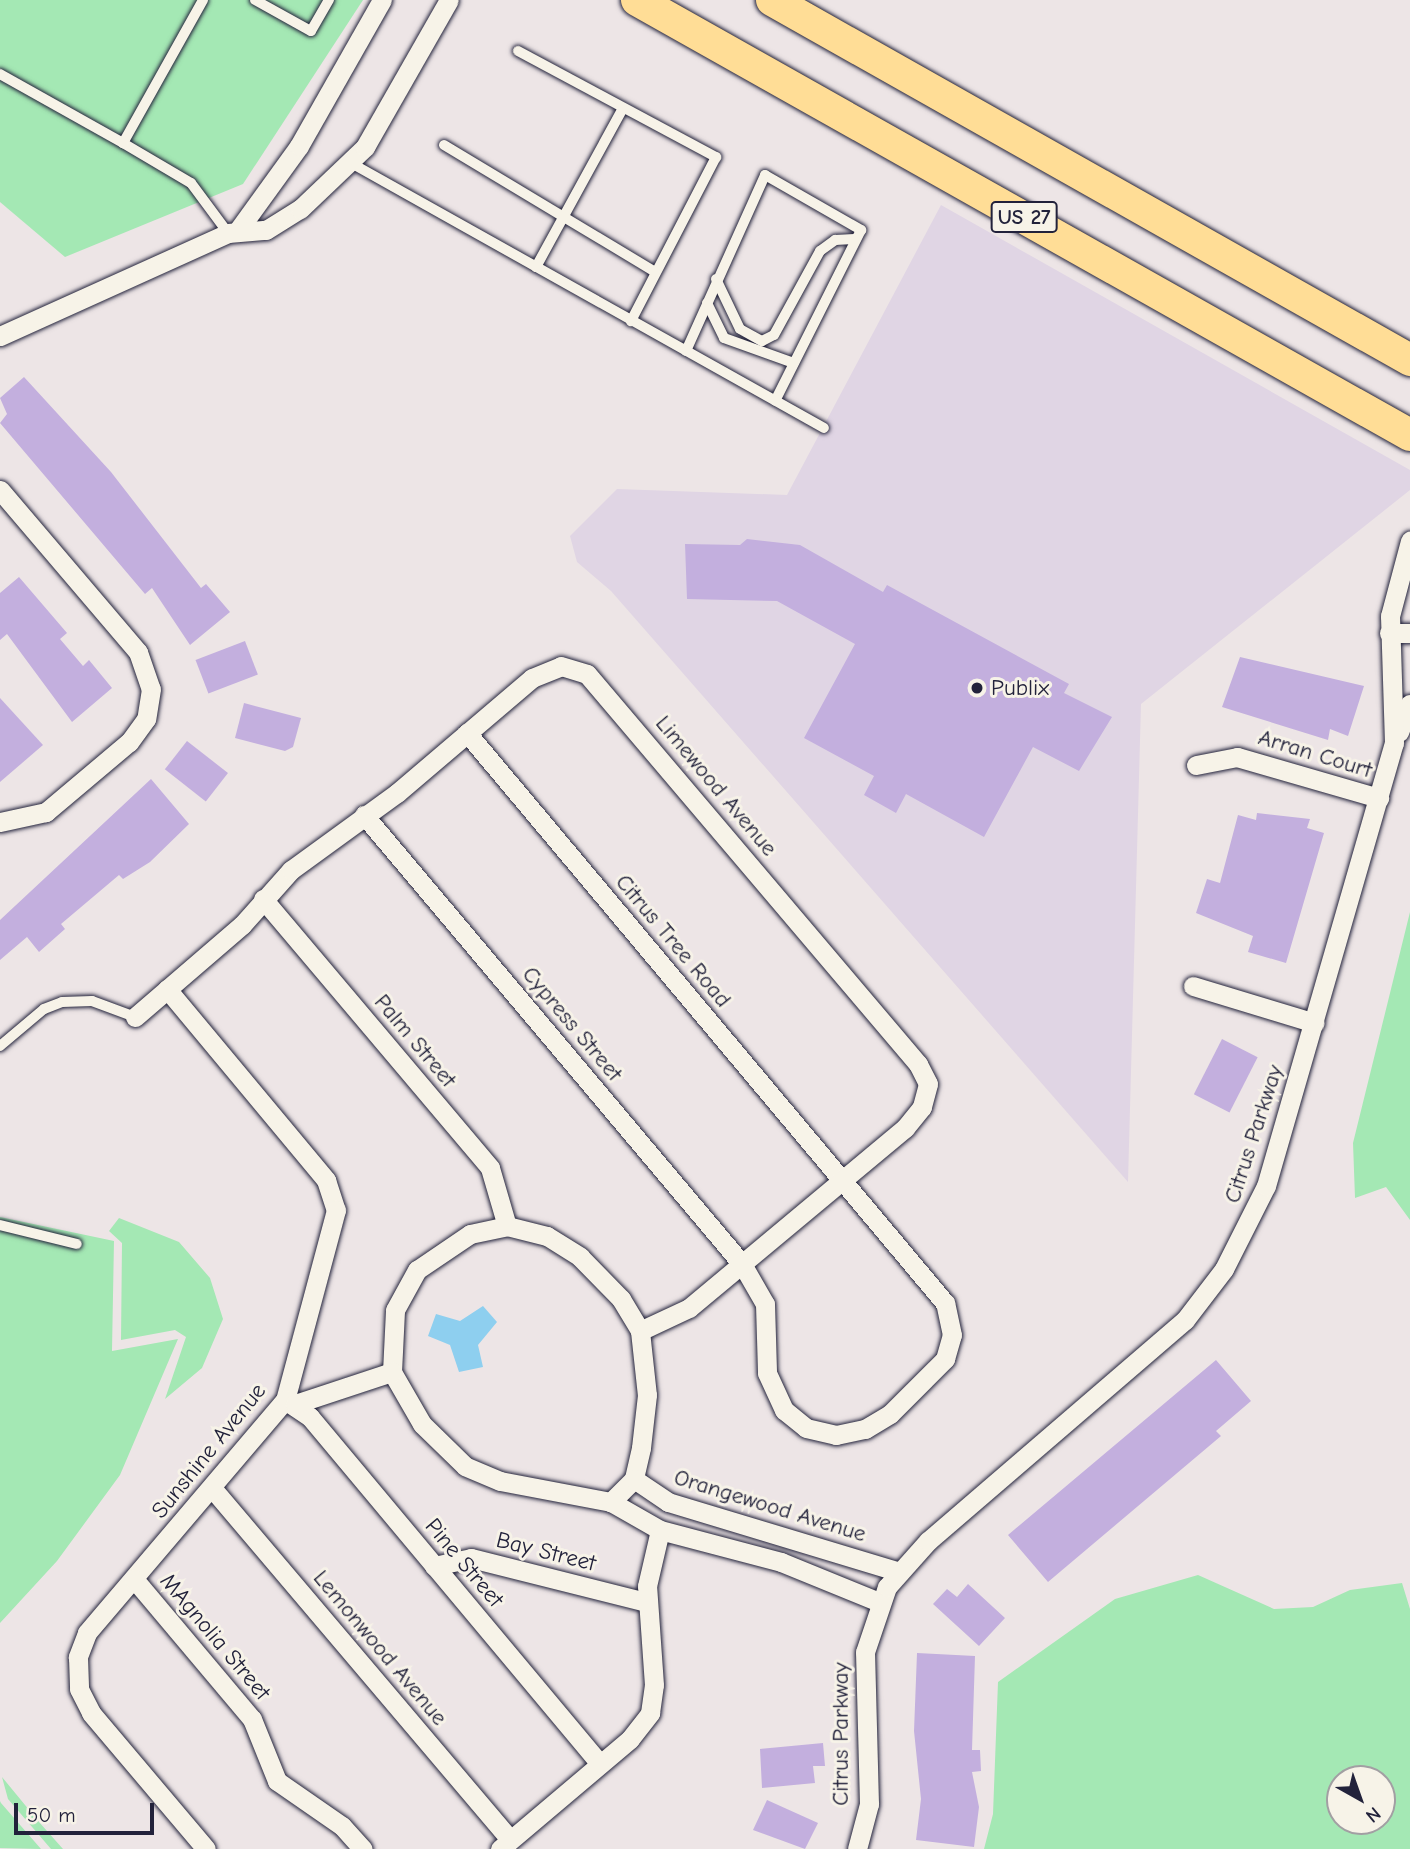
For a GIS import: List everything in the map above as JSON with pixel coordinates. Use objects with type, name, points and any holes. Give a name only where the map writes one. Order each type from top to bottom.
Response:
[{"type":"highway","name":"US 27","points":[[637,0],[1410,435]]},
{"type":"highway","name":"US 27","points":[[772,0],[1410,360]]},
{"type":"street","points":[[234,231],[299,146],[382,0]]},
{"type":"street","points":[[0,336],[234,231],[277,226],[351,163],[449,0]]},
{"type":"street","points":[[0,490],[138,652],[151,689],[146,719],[129,741],[46,812],[0,822]]},
{"type":"street","name":"Citrus Parkway","points":[[857,1849],[869,1804],[865,1652],[879,1602],[897,1572],[1163,1343],[1206,1295],[1266,1186],[1394,743],[1389,634],[1410,541]]},
{"type":"street","points":[[1389,634],[1410,633]]},
{"type":"street","name":"Limewood Avenue","points":[[135,1017],[300,862],[542,672],[570,666],[587,674],[918,1063],[928,1084],[922,1107],[843,1180],[689,1308],[639,1331]]},
{"type":"street","points":[[1394,743],[1410,704]]},
{"type":"street","name":"Citrus Tree Road","points":[[467,733],[843,1180],[950,1313],[945,1359],[905,1401],[850,1434],[821,1433],[794,1420],[769,1386],[765,1304],[743,1264]]},
{"type":"street","name":"Arran Court","points":[[1196,765],[1237,757],[1379,798]]},
{"type":"street","name":"Cypress Street","points":[[363,815],[743,1264]]},
{"type":"street","name":"Palm Street","points":[[263,899],[490,1168],[507,1226]]},
{"type":"street","points":[[1193,986],[1315,1023]]},
{"type":"street","name":"Sunshine Avenue","points":[[167,989],[318,1169],[335,1200],[336,1220],[290,1402],[87,1633],[78,1657],[79,1689],[91,1713],[206,1849]]},
{"type":"street","points":[[611,1503],[634,1479],[647,1395],[639,1331],[621,1299],[580,1257],[547,1236],[507,1226],[470,1234],[417,1270],[395,1310],[392,1373],[422,1424],[466,1466],[512,1484],[611,1503],[660,1530],[764,1556],[879,1602]]},
{"type":"street","points":[[290,1402],[392,1373]]},
{"type":"street","name":"Pine Street","points":[[290,1402],[434,1566],[600,1764]]},
{"type":"street","name":"Orangewood Avenue","points":[[634,1479],[668,1502],[768,1528],[897,1572]]},
{"type":"street","name":"Lemonwood Avenue","points":[[212,1488],[505,1845]]},
{"type":"street","points":[[764,1556],[768,1528]]},
{"type":"street","points":[[505,1845],[600,1764],[650,1713],[654,1685],[646,1602],[660,1530]]},
{"type":"street","name":"Bay Street","points":[[434,1566],[471,1558],[646,1602]]},
{"type":"street","name":"MAgnolia Street","points":[[134,1579],[252,1719],[277,1781],[342,1826],[363,1849]]},
{"type":"lane","points":[[123,144],[203,0]]},
{"type":"lane","points":[[255,0],[312,31],[329,0]]},
{"type":"lane","points":[[518,51],[716,157],[654,272],[631,321]]},
{"type":"lane","points":[[0,74],[191,183],[234,231]]},
{"type":"lane","points":[[536,267],[623,108]]},
{"type":"lane","points":[[444,145],[654,272]]},
{"type":"lane","points":[[351,163],[824,428]]},
{"type":"lane","points":[[686,351],[716,279],[765,175],[861,230],[775,401]]},
{"type":"lane","points":[[716,279],[740,329],[762,341],[774,335],[820,251],[835,240],[856,239]]},
{"type":"lane","points":[[706,303],[724,338],[794,363]]},
{"type":"lane","points":[[0,1046],[44,1009],[62,1002],[92,1000],[135,1017]]},
{"type":"lane","points":[[0,1225],[76,1244]]},
{"type":"shaded area","points":[[941,205],[1410,470],[1410,490],[1141,704],[1128,1182],[611,591],[577,562],[570,536],[617,489],[787,495]]},
{"type":"green space","points":[[0,0],[363,0],[243,184],[65,257],[0,202]]},
{"type":"green space","points":[[1410,912],[1410,1220],[1386,1187],[1355,1198],[1353,1143]]},
{"type":"green space","points":[[0,1217],[114,1241],[112,1351],[178,1339],[120,1475],[57,1561],[0,1623]]},
{"type":"green space","points":[[119,1218],[179,1242],[210,1278],[223,1319],[202,1368],[165,1399],[186,1337],[175,1330],[121,1340],[122,1243],[109,1231]]},
{"type":"green space","points":[[1198,1575],[1274,1609],[1313,1607],[1350,1590],[1402,1583],[1410,1609],[1410,1849],[984,1849],[993,1814],[998,1682],[1115,1599]]},
{"type":"green space","points":[[2,1777],[63,1849],[51,1849],[8,1799]]},
{"type":"green space","points":[[0,1801],[1,1803],[41,1849],[0,1848]]},
{"type":"water","points":[[483,1306],[497,1322],[478,1345],[483,1367],[459,1372],[450,1345],[428,1336],[436,1314],[460,1321]]},
{"type":"building","points":[[24,377],[111,472],[201,588],[206,584],[230,612],[190,645],[152,588],[145,594],[0,423],[7,414],[0,398]]},
{"type":"building","points":[[747,539],[800,545],[883,592],[887,585],[1069,684],[1064,693],[1112,717],[1079,771],[1033,747],[984,837],[906,794],[896,813],[864,795],[874,776],[804,738],[855,644],[777,601],[687,599],[685,544],[740,545]]},
{"type":"building","points":[[19,577],[67,633],[60,639],[83,666],[89,660],[112,688],[72,722],[7,634],[0,640],[0,593]]},
{"type":"building","points":[[245,641],[258,675],[208,694],[196,660]]},
{"type":"building","points":[[1240,657],[1364,686],[1348,736],[1330,729],[1328,740],[1222,707]]},
{"type":"building","points":[[0,698],[43,745],[0,782]]},
{"type":"building","points":[[244,703],[301,718],[293,747],[285,751],[235,738]]},
{"type":"building","points":[[187,741],[228,773],[206,801],[165,769]]},
{"type":"building","points":[[151,779],[189,824],[150,862],[123,879],[119,875],[61,924],[65,929],[39,952],[27,937],[0,960],[0,920]]},
{"type":"building","points":[[1257,813],[1310,819],[1307,828],[1324,833],[1286,963],[1248,952],[1253,936],[1196,913],[1207,879],[1220,883],[1238,815],[1256,820]]},
{"type":"building","points":[[1222,1039],[1258,1057],[1229,1112],[1194,1094]]},
{"type":"building","points":[[1216,1360],[1251,1401],[1216,1431],[1221,1436],[1048,1582],[1008,1535]]},
{"type":"building","points":[[968,1584],[1005,1618],[979,1646],[933,1604],[947,1589],[957,1597]]},
{"type":"building","points":[[917,1653],[975,1656],[972,1750],[980,1750],[981,1771],[972,1772],[979,1807],[974,1847],[916,1840],[921,1799],[914,1731]]},
{"type":"building","points":[[823,1743],[825,1766],[813,1766],[815,1783],[762,1788],[760,1749]]},
{"type":"building","points":[[767,1800],[818,1823],[805,1849],[753,1830]]},
{"type":"place","name":"Publix","points":[[977,688]]}]
